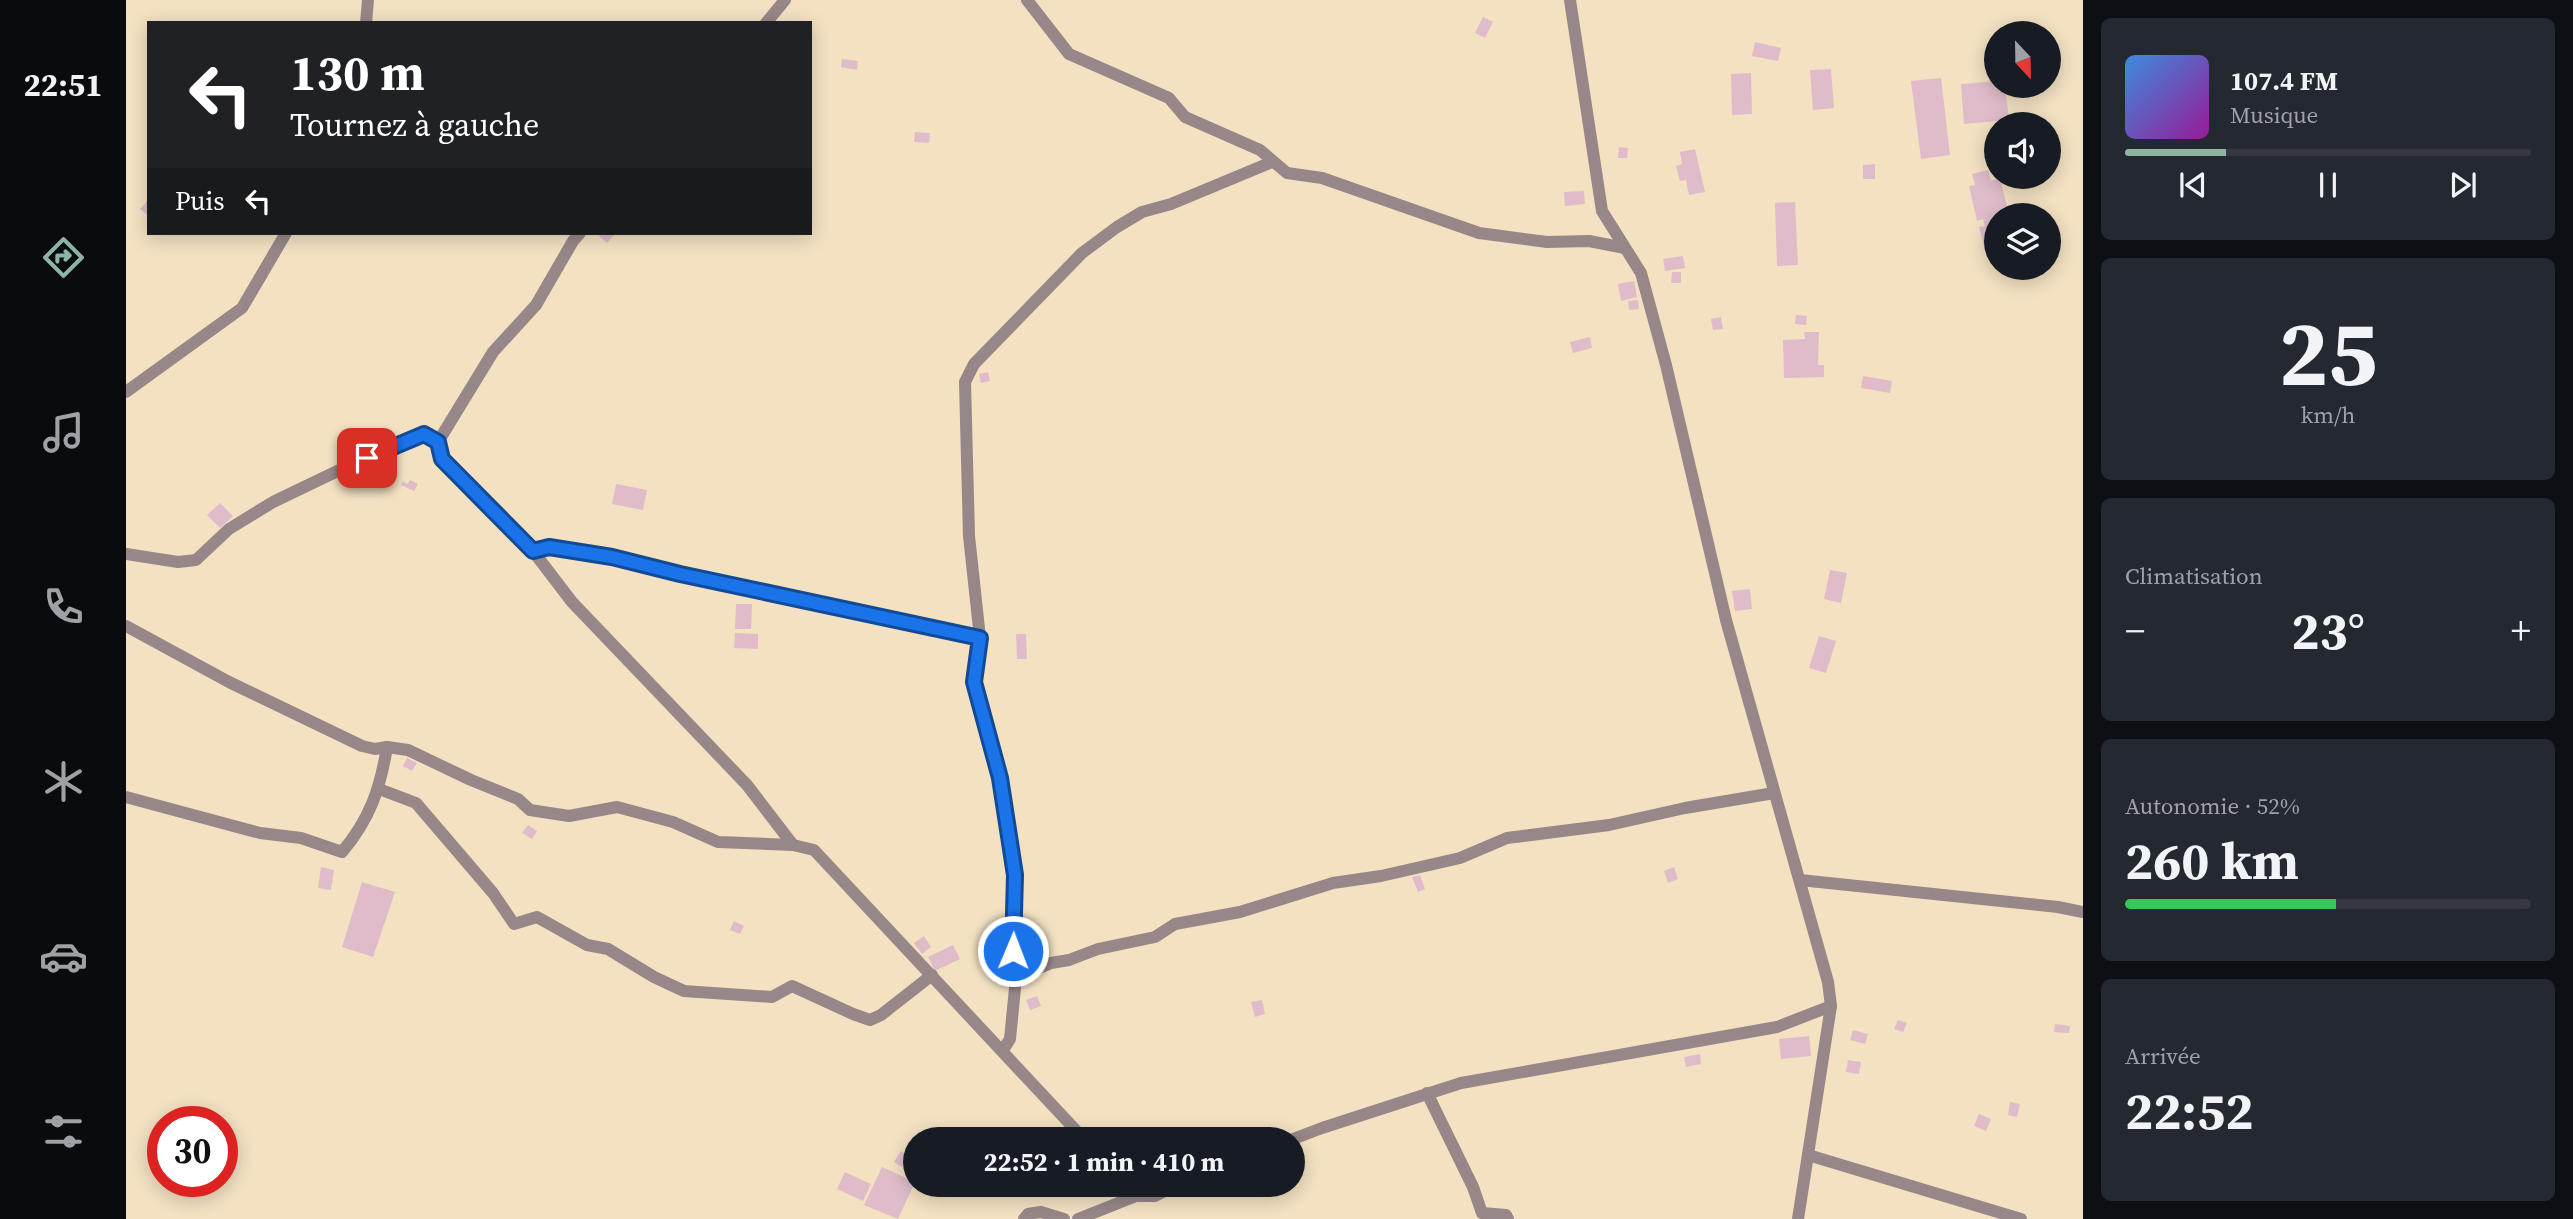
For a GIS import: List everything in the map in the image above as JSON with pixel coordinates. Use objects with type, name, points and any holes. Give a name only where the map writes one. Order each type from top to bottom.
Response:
[{"type":"street","points":[[366,21],[368,0]]},
{"type":"street","points":[[768,21],[785,0]]},
{"type":"street","points":[[1027,0],[1069,54],[1169,98],[1185,117],[1260,150],[1287,173],[1322,178],[1479,233],[1546,242],[1589,241],[1625,248]]},
{"type":"street","points":[[1570,0],[1602,211],[1641,273],[1726,620],[1828,982],[1831,1006],[1798,1219]]},
{"type":"street","points":[[1003,1050],[1010,1039],[1016,978],[1013,951],[1015,875],[1000,778],[974,682],[980,638],[969,536],[965,382],[974,364],[1082,253],[1116,227],[1142,212],[1171,204],[1272,162]]},
{"type":"street","points":[[126,392],[242,309],[285,235]]},
{"type":"street","points":[[578,235],[536,305],[494,352],[438,442],[442,459],[533,551],[572,602],[747,785],[793,845]]},
{"type":"street","points":[[126,554],[178,562],[196,560],[229,529],[273,502],[411,438],[424,434],[438,442]]},
{"type":"street","points":[[533,551],[549,547],[612,557],[980,638]]},
{"type":"street","points":[[126,626],[229,682],[362,746],[408,750],[518,799],[530,810],[569,816],[617,807],[673,822],[719,842],[793,845],[814,850],[1073,1127]]},
{"type":"street","points":[[126,797],[260,832],[301,838],[342,852],[360,831],[379,789],[387,747]]},
{"type":"street","points":[[379,789],[416,803],[492,893],[514,924],[537,917],[587,945],[608,949],[654,977],[684,991],[772,997],[792,986],[870,1020],[932,975]]},
{"type":"street","points":[[1016,978],[1051,963],[1069,960],[1098,949],[1155,937],[1175,924],[1240,912],[1333,883],[1460,859],[1507,838],[1608,825],[1685,808],[1774,793]]},
{"type":"street","points":[[1800,880],[2058,907],[2083,912]]},
{"type":"street","points":[[1305,1135],[1461,1083],[1777,1027],[1831,1006]]},
{"type":"street","points":[[1427,1093],[1473,1187],[1482,1213],[1506,1215],[1508,1219]]},
{"type":"street","points":[[1808,1156],[2021,1219]]},
{"type":"street","points":[[1078,1219],[1133,1197]]},
{"type":"street","points":[[1024,1219],[1028,1214],[1041,1212],[1064,1219]]},
{"type":"building","points":[[1483,17],[1493,22],[1485,38],[1475,33]]},
{"type":"building","points":[[1755,42],[1781,48],[1778,61],[1752,56]]},
{"type":"building","points":[[842,59],[858,61],[857,70],[841,67]]},
{"type":"building","points":[[1831,69],[1834,108],[1813,110],[1810,70]]},
{"type":"building","points":[[1751,73],[1752,114],[1732,115],[1731,74]]},
{"type":"building","points":[[1941,78],[1950,155],[1921,159],[1911,81]]},
{"type":"building","points":[[1984,82],[1984,98],[2006,98],[2008,112],[1984,112],[1984,122],[1964,124],[1961,84]]},
{"type":"building","points":[[915,132],[930,133],[929,143],[914,142]]},
{"type":"building","points":[[1619,147],[1628,148],[1627,158],[1618,158]]},
{"type":"building","points":[[1695,149],[1705,192],[1689,195],[1686,180],[1680,181],[1676,166],[1682,164],[1680,152]]},
{"type":"building","points":[[1875,164],[1875,179],[1863,179],[1863,165]]},
{"type":"building","points":[[1984,171],[1984,189],[2003,189],[2006,203],[1984,203],[1984,222],[1983,219],[1977,221],[1969,186],[1975,185],[1972,174]]},
{"type":"building","points":[[1584,191],[1585,204],[1565,206],[1564,192]]},
{"type":"building","points":[[147,201],[147,214],[140,209]]},
{"type":"building","points":[[1795,202],[1798,265],[1777,266],[1775,203]]},
{"type":"building","points":[[1984,226],[1984,246],[1979,227]]},
{"type":"building","points":[[600,235],[614,235],[607,243]]},
{"type":"building","points":[[1683,256],[1685,268],[1665,271],[1663,259]]},
{"type":"building","points":[[1672,272],[1681,272],[1681,283],[1671,283]]},
{"type":"building","points":[[1634,281],[1637,297],[1621,301],[1618,284]]},
{"type":"building","points":[[1638,300],[1639,309],[1629,310],[1628,301]]},
{"type":"building","points":[[1796,315],[1807,316],[1806,325],[1795,324]]},
{"type":"building","points":[[1721,317],[1723,329],[1713,330],[1711,319]]},
{"type":"building","points":[[1804,332],[1819,332],[1818,365],[1824,365],[1824,377],[1784,378],[1783,340],[1805,339]]},
{"type":"building","points":[[1590,337],[1592,348],[1573,353],[1570,342]]},
{"type":"building","points":[[988,372],[990,381],[981,383],[979,374]]},
{"type":"building","points":[[1863,376],[1892,381],[1890,393],[1861,388]]},
{"type":"building","points":[[410,480],[418,484],[414,491],[401,485],[403,481],[407,484]]},
{"type":"building","points":[[616,484],[647,490],[643,510],[612,504]]},
{"type":"building","points":[[220,503],[233,516],[220,528],[207,515]]},
{"type":"building","points":[[1830,570],[1847,573],[1841,603],[1824,599]]},
{"type":"building","points":[[1750,589],[1752,609],[1735,611],[1732,591]]},
{"type":"building","points":[[736,604],[752,604],[751,629],[735,629]]},
{"type":"building","points":[[735,633],[758,634],[758,649],[734,648]]},
{"type":"building","points":[[1016,634],[1026,634],[1027,659],[1017,659]]},
{"type":"building","points":[[1819,636],[1836,641],[1826,673],[1809,668]]},
{"type":"building","points":[[407,758],[417,763],[412,771],[403,766]]},
{"type":"building","points":[[528,825],[537,831],[532,839],[522,833]]},
{"type":"building","points":[[321,867],[334,870],[331,890],[318,888]]},
{"type":"building","points":[[1674,867],[1678,879],[1668,883],[1664,871]]},
{"type":"building","points":[[1420,875],[1425,889],[1418,892],[1412,877]]},
{"type":"building","points":[[362,882],[395,892],[373,957],[342,947]]},
{"type":"building","points":[[734,921],[744,926],[740,934],[730,930]]},
{"type":"building","points":[[924,936],[931,947],[922,954],[914,943]]},
{"type":"building","points":[[997,941],[1001,952],[992,956],[988,945]]},
{"type":"building","points":[[953,945],[960,959],[935,971],[928,957]]},
{"type":"building","points":[[1037,996],[1041,1006],[1030,1010],[1026,1000]]},
{"type":"building","points":[[1262,1000],[1265,1014],[1255,1017],[1251,1002]]},
{"type":"building","points":[[1898,1020],[1907,1023],[1903,1032],[1894,1029]]},
{"type":"building","points":[[2055,1024],[2070,1026],[2069,1033],[2054,1032]]},
{"type":"building","points":[[1853,1030],[1868,1034],[1865,1044],[1850,1040]]},
{"type":"building","points":[[1809,1036],[1811,1056],[1781,1059],[1779,1039]]},
{"type":"building","points":[[1700,1054],[1701,1064],[1686,1067],[1684,1057]]},
{"type":"building","points":[[1848,1060],[1861,1062],[1859,1074],[1846,1072]]},
{"type":"building","points":[[2010,1102],[2020,1104],[2017,1117],[2008,1115]]},
{"type":"building","points":[[1979,1114],[1991,1119],[1986,1131],[1974,1126]]},
{"type":"building","points":[[901,1151],[903,1152],[902,1167],[894,1162]]},
{"type":"building","points":[[882,1167],[903,1177],[903,1197],[908,1197],[898,1219],[864,1205]]},
{"type":"building","points":[[845,1172],[871,1184],[863,1201],[837,1189]]},
{"type":"route","points":[[367,458],[424,434],[438,442],[442,459],[533,551],[549,547],[612,557],[980,638],[974,682],[1000,778],[1015,875],[1013,951]]}]
